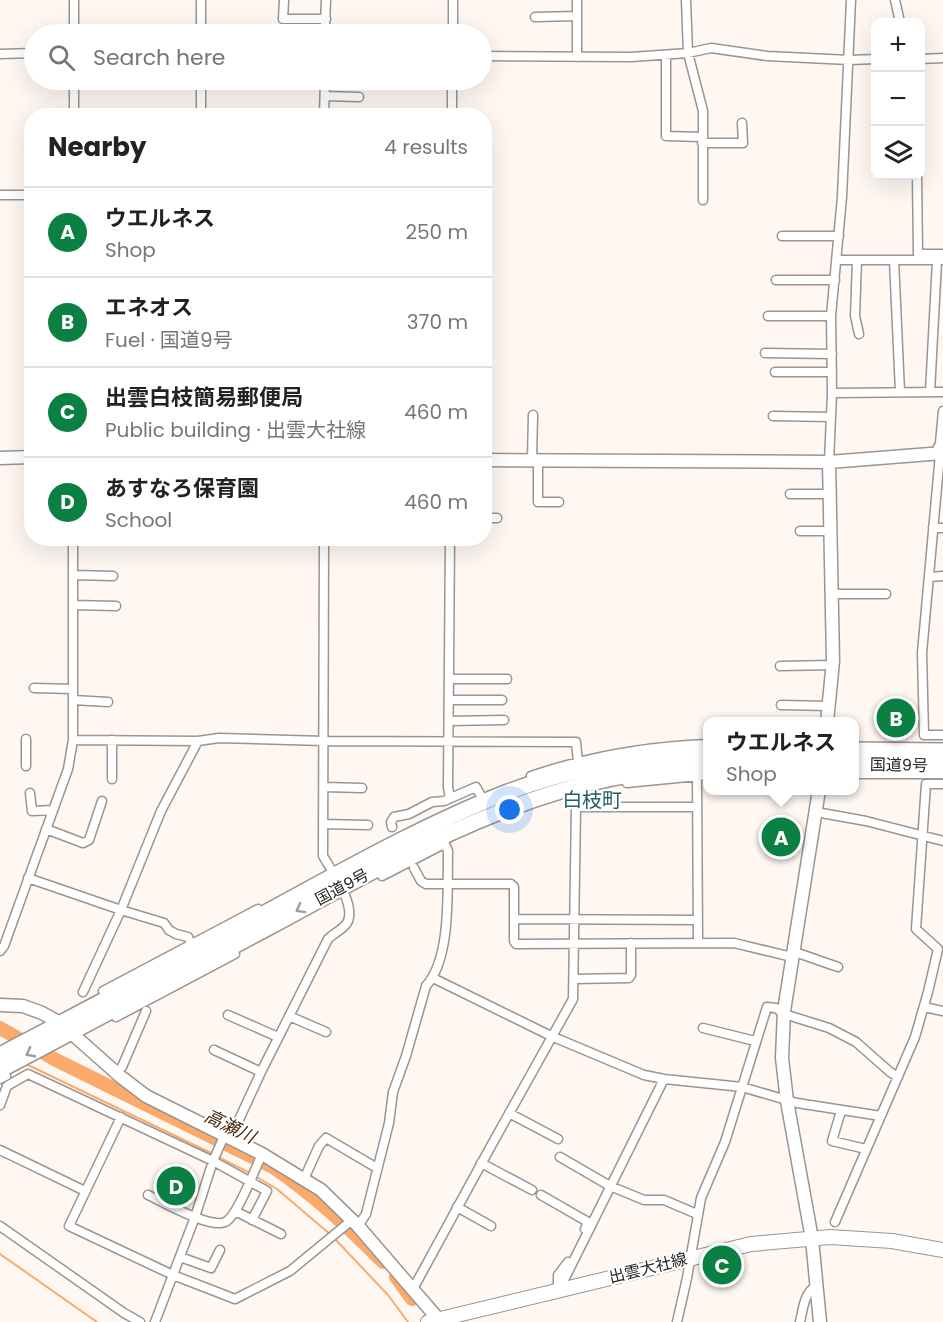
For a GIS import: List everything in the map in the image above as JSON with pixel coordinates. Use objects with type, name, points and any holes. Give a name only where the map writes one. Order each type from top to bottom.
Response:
[{"type":"highway","name":"国道9号","points":[[868,748],[943,751]]},
{"type":"highway","name":"国道9号","points":[[2,1069],[49,1036],[146,985],[274,930],[338,881],[357,859],[462,811],[554,777],[599,766],[650,757],[703,752]]},
{"type":"highway","name":"国道9号","points":[[859,764],[914,770],[943,766]]},
{"type":"highway","name":"国道9号","points":[[146,985],[245,920],[338,881],[417,853],[554,792],[598,781],[702,771]]},
{"type":"main road","name":"出雲大社線","points":[[435,1321],[690,1257],[751,1244],[830,1237],[891,1241],[943,1250]]},
{"type":"street","points":[[74,0],[74,24]]},
{"type":"street","points":[[201,0],[201,24]]},
{"type":"street","points":[[284,0],[283,19],[326,19]]},
{"type":"street","points":[[326,0],[326,24]]},
{"type":"street","points":[[453,0],[453,24]]},
{"type":"street","points":[[577,0],[577,57]]},
{"type":"street","points":[[686,0],[688,53],[703,111],[702,200]]},
{"type":"street","points":[[827,717],[833,665],[829,462],[832,393],[831,316],[839,236],[851,0]]},
{"type":"street","points":[[895,0],[899,18]]},
{"type":"street","points":[[536,17],[577,16]]},
{"type":"street","points":[[492,56],[632,57],[688,53],[711,48],[767,56],[871,59]]},
{"type":"street","points":[[0,54],[24,53]]},
{"type":"street","points":[[666,55],[666,136],[742,143],[742,123]]},
{"type":"street","points":[[925,59],[943,58]]},
{"type":"street","points":[[74,90],[74,108]]},
{"type":"street","points":[[201,90],[201,108]]},
{"type":"street","points":[[324,108],[325,90]]},
{"type":"street","points":[[452,90],[452,108]]},
{"type":"street","points":[[325,96],[359,97]]},
{"type":"street","points":[[917,180],[918,254],[941,258]]},
{"type":"street","points":[[0,195],[24,195]]},
{"type":"street","points":[[782,236],[839,236]]},
{"type":"street","points":[[837,260],[941,258]]},
{"type":"street","points":[[930,392],[941,258]]},
{"type":"street","points":[[856,260],[855,316],[859,334]]},
{"type":"street","points":[[894,260],[900,392]]},
{"type":"street","points":[[776,280],[835,280]]},
{"type":"street","points":[[768,316],[831,316]]},
{"type":"street","points":[[765,353],[832,354]]},
{"type":"street","points":[[775,372],[832,372]]},
{"type":"street","points":[[832,393],[943,392]]},
{"type":"street","points":[[943,411],[922,653],[924,735],[943,735]]},
{"type":"street","points":[[533,415],[538,502],[559,502]]},
{"type":"street","points":[[773,416],[831,417]]},
{"type":"street","points":[[492,460],[829,462],[941,448]]},
{"type":"street","points":[[0,458],[24,457]]},
{"type":"street","points":[[790,494],[830,494]]},
{"type":"street","points":[[492,518],[497,518]]},
{"type":"street","points":[[933,528],[943,528]]},
{"type":"street","points":[[800,531],[831,531]]},
{"type":"street","points":[[0,951],[4,946],[68,769],[73,740],[73,546]]},
{"type":"street","points":[[155,1322],[195,1217],[213,1161],[228,1136],[328,939],[341,930],[350,916],[349,907],[338,881],[323,856],[324,546]]},
{"type":"street","points":[[450,546],[448,787],[450,798]]},
{"type":"street","points":[[73,574],[113,576]]},
{"type":"street","points":[[929,577],[943,576]]},
{"type":"street","points":[[832,594],[886,594]]},
{"type":"street","points":[[73,605],[116,606]]},
{"type":"street","points":[[780,666],[833,665]]},
{"type":"street","points":[[449,679],[507,680]]},
{"type":"street","points":[[34,688],[73,689]]},
{"type":"street","points":[[73,700],[108,702]]},
{"type":"street","points":[[449,700],[502,700]]},
{"type":"street","points":[[781,705],[828,706]]},
{"type":"street","points":[[449,720],[504,720]]},
{"type":"street","points":[[73,740],[198,741],[219,738],[324,741],[576,742],[578,763]]},
{"type":"street","points":[[26,739],[26,766]]},
{"type":"street","points":[[112,740],[112,779]]},
{"type":"street","points":[[83,992],[121,910],[161,811],[198,741]]},
{"type":"street","points":[[357,859],[444,812],[550,770],[654,749],[703,744]]},
{"type":"street","points":[[868,748],[943,744]]},
{"type":"street","points":[[859,774],[914,770],[943,774]]},
{"type":"street","points":[[698,942],[697,807],[702,771]]},
{"type":"street","points":[[382,876],[417,853],[445,844],[490,819],[622,780]]},
{"type":"street","points":[[835,1222],[915,1037],[924,1007],[938,949],[916,929],[926,784],[943,784]]},
{"type":"street","points":[[324,787],[362,788]]},
{"type":"street","points":[[392,827],[391,822],[394,817],[409,814],[432,802],[450,798],[476,787],[481,796]]},
{"type":"street","points":[[30,793],[32,811],[53,810]]},
{"type":"street","points":[[413,1289],[573,999],[576,807],[573,795]]},
{"type":"street","points":[[818,795],[792,954],[784,1014],[782,1058],[787,1101],[812,1239],[820,1322]]},
{"type":"street","points":[[46,829],[83,843],[89,840],[102,801]]},
{"type":"street","points":[[576,807],[697,807]]},
{"type":"street","points":[[816,812],[866,821],[943,841]]},
{"type":"street","points":[[323,824],[368,825]]},
{"type":"street","points":[[122,1117],[69,1226],[173,1275],[235,1299],[290,1271],[366,1214],[389,1123],[393,1092],[426,986],[433,978],[440,956],[448,918],[448,851],[445,844]]},
{"type":"street","points":[[414,868],[421,881],[426,884],[511,884],[514,887],[514,941],[516,944],[734,942],[792,954],[838,967]]},
{"type":"street","points":[[28,878],[164,923],[169,930],[188,937],[191,944]]},
{"type":"street","points":[[103,991],[191,944],[245,920],[308,882]]},
{"type":"street","points":[[514,919],[698,920]]},
{"type":"street","points":[[116,1017],[274,930]]},
{"type":"street","points":[[574,979],[629,978],[631,975],[631,943]]},
{"type":"street","points":[[150,966],[146,985],[167,990]]},
{"type":"street","points":[[433,978],[551,1036],[644,1075],[742,1087],[787,1101],[881,1116]]},
{"type":"street","points":[[0,1005],[23,1006],[42,1013],[65,1028],[146,1096],[262,1154],[321,1190],[355,1223],[413,1289],[435,1321]]},
{"type":"street","points":[[924,1007],[943,1011]]},
{"type":"street","points":[[677,1322],[701,1198],[726,1142],[755,1041],[767,1008],[776,1008],[784,1014],[829,1028],[856,1042],[898,1077]]},
{"type":"street","points":[[116,1072],[122,1067],[146,1011]]},
{"type":"street","points":[[228,1015],[278,1037]]},
{"type":"street","points":[[289,1016],[326,1032]]},
{"type":"street","points":[[703,1028],[755,1041]]},
{"type":"street","points":[[214,1050],[261,1072]]},
{"type":"street","points":[[0,1105],[7,1086],[28,1074],[213,1161],[267,1191],[252,1220]]},
{"type":"street","points":[[558,1290],[664,1079]]},
{"type":"street","points":[[841,1111],[832,1141],[866,1149]]},
{"type":"street","points":[[509,1113],[558,1139]]},
{"type":"street","points":[[303,1179],[319,1146],[326,1138],[377,1168]]},
{"type":"street","points":[[0,1150],[85,1191]]},
{"type":"street","points":[[148,1195],[195,1217],[217,1224],[227,1222],[235,1211],[262,1154]]},
{"type":"street","points":[[560,1157],[610,1186],[644,1200],[664,1200],[697,1214]]},
{"type":"street","points":[[481,1163],[532,1190]]},
{"type":"street","points":[[541,1195],[588,1222],[566,1267],[558,1275],[558,1290]]},
{"type":"street","points":[[457,1207],[491,1226]]},
{"type":"street","points":[[235,1211],[281,1234]]},
{"type":"street","points":[[0,1226],[140,1322]]},
{"type":"street","points":[[180,1257],[211,1268],[220,1250]]},
{"type":"street","points":[[800,1322],[803,1304],[810,1289],[816,1286]]},
{"type":"waterway","name":"高瀬川","points":[[0,1028],[54,1059],[273,1167],[330,1212],[383,1262]]},
{"type":"waterway","points":[[26,1064],[213,1154]]},
{"type":"waterway","points":[[218,1157],[250,1173]]},
{"type":"waterway","points":[[255,1176],[277,1189],[331,1235]]},
{"type":"waterway","points":[[335,1239],[388,1295],[408,1322]]},
{"type":"waterway","points":[[0,1254],[97,1322]]},
{"type":"waterway","name":"高瀬川","points":[[396,1277],[412,1299]]},
{"type":"place","name":"エネオス","points":[[896,718]]},
{"type":"place","name":"ウエルネス","points":[[781,837]]},
{"type":"place","name":"あすなろ保育園","points":[[176,1186]]},
{"type":"place","name":"出雲白枝簡易郵便局","points":[[722,1265]]},
{"type":"district","name":"白枝町","points":[[592,800]]}]
